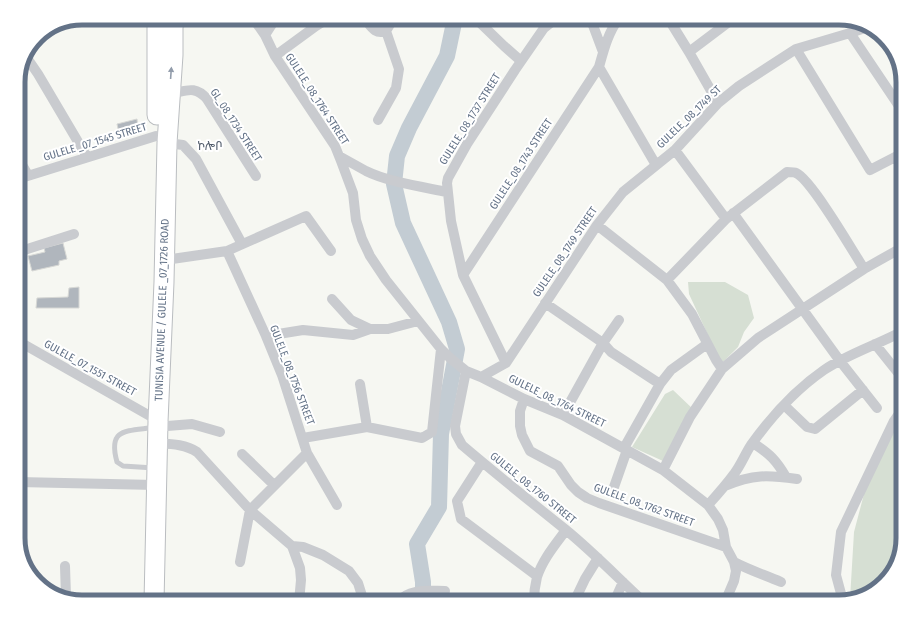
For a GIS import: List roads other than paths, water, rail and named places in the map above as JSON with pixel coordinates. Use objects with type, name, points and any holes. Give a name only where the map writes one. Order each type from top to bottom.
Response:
[{"type":"highway","name":"TUNISIA AVENUE / GULELE _07_1726 ROAD","points":[[157,25],[156,66],[164,94]]},
{"type":"highway","name":"TUNISIA AVENUE / GULELE _07_1726 ROAD","points":[[154,595],[153,476],[162,139],[164,94],[173,55],[173,25]]},
{"type":"highway","name":"TUNISIA AVENUE / GULELE _07_1726 ROAD","points":[[154,430],[165,260],[162,139]]},
{"type":"highway","name":"TUNISIA AVENUE / GULELE _07_1726 ROAD","points":[[146,595],[153,476]]},
{"type":"street","name":"GULELE_08_1764 STREET","points":[[258,25],[265,35],[275,56],[318,119],[339,156],[353,194],[356,220],[362,239],[377,268],[441,349],[466,370],[524,398],[563,414],[663,470],[708,505],[718,519],[723,530],[726,547],[734,562]]},
{"type":"street","points":[[265,35],[271,25]]},
{"type":"street","points":[[275,56],[318,25]]},
{"type":"street","points":[[370,25],[376,32],[380,33],[386,31],[390,25]]},
{"type":"street","points":[[482,25],[521,61]]},
{"type":"street","name":"GULELE_08_1737 STREET","points":[[506,363],[463,275],[451,221],[447,192],[448,178],[467,144],[521,61],[544,28],[548,25]]},
{"type":"street","points":[[593,25],[603,52]]},
{"type":"street","name":"GULELE_08_1743 STREET","points":[[463,275],[599,67],[611,30],[614,25]]},
{"type":"street","points":[[672,25],[718,103]]},
{"type":"street","points":[[689,52],[725,25]]},
{"type":"street","name":"GULELE_08_1749 ST","points":[[656,165],[675,150],[718,103],[739,86],[796,49],[861,30]]},
{"type":"street","points":[[378,120],[396,88],[399,70],[386,31]]},
{"type":"street","points":[[850,34],[896,102]]},
{"type":"street","points":[[796,49],[870,170],[896,157]]},
{"type":"street","points":[[29,61],[87,157]]},
{"type":"street","points":[[599,67],[656,165]]},
{"type":"street","name":"GL_08_1734 STREET","points":[[164,94],[193,90],[204,95],[256,176]]},
{"type":"street","points":[[162,139],[188,148],[196,159],[242,244]]},
{"type":"street","name":"GULELE _07_1545 STREET","points":[[25,176],[87,157],[162,139]]},
{"type":"street","points":[[675,150],[803,309],[840,361],[877,408]]},
{"type":"street","points":[[339,156],[377,175],[447,192]]},
{"type":"street","name":"GULELE_08_1749 STREET","points":[[506,363],[597,225],[623,192],[656,165]]},
{"type":"street","points":[[667,280],[729,216],[787,172],[797,173],[824,205],[864,269]]},
{"type":"street","points":[[165,260],[227,251],[306,216],[331,251]]},
{"type":"street","points":[[597,225],[667,280],[692,314],[722,369]]},
{"type":"street","points":[[25,250],[74,234]]},
{"type":"street","name":"GULELE_08_1756 STREET","points":[[227,251],[266,336],[282,376],[307,453],[337,505]]},
{"type":"street","points":[[663,470],[690,417],[722,369],[758,338],[864,269],[896,251]]},
{"type":"street","points":[[332,299],[351,320],[370,330]]},
{"type":"street","points":[[545,303],[603,342],[611,352],[660,384]]},
{"type":"street","points":[[563,414],[603,342],[619,320]]},
{"type":"street","points":[[266,336],[302,330],[353,335],[370,330],[388,329],[418,321]]},
{"type":"street","points":[[708,505],[734,474],[753,443],[784,405],[806,383],[840,361],[896,334]]},
{"type":"street","points":[[614,487],[626,449],[660,384],[671,370],[707,344]]},
{"type":"street","points":[[875,344],[896,370]]},
{"type":"street","name":"GULELE_07_1551 STREET","points":[[25,346],[154,430]]},
{"type":"street","points":[[303,438],[367,427],[422,438],[432,432],[441,349]]},
{"type":"street","points":[[481,377],[506,363]]},
{"type":"street","name":"GULELE_08_1760 STREET","points":[[466,370],[454,426],[456,434],[462,445],[566,530],[637,595]]},
{"type":"street","points":[[360,384],[367,427]]},
{"type":"street","points":[[784,405],[807,427],[815,429],[863,390]]},
{"type":"street","name":"GULELE_08_1762 STREET","points":[[524,398],[520,411],[520,426],[522,435],[530,451],[558,466],[571,485],[578,492],[599,503],[726,547]]},
{"type":"street","points":[[841,595],[836,575],[841,532],[896,418]]},
{"type":"street","points":[[154,430],[192,424],[220,432]]},
{"type":"street","points":[[154,430],[177,444],[190,447],[197,452],[250,510],[292,546],[300,568],[300,595]]},
{"type":"street","points":[[753,443],[769,454],[778,463],[786,477]]},
{"type":"street","points":[[240,562],[250,510],[307,453]]},
{"type":"street","points":[[242,454],[274,485]]},
{"type":"street","points":[[482,462],[457,501],[461,518],[537,576]]},
{"type":"street","points":[[25,482],[153,476]]},
{"type":"street","points":[[723,487],[753,476],[774,476],[797,479]]},
{"type":"street","points":[[534,595],[537,576],[547,556],[566,530]]},
{"type":"street","points":[[292,546],[303,547],[323,555],[349,571],[358,583],[362,595]]},
{"type":"street","points":[[577,595],[598,558]]},
{"type":"street","points":[[734,562],[748,570],[781,582]]},
{"type":"street","points":[[728,595],[734,581],[736,571],[734,562]]},
{"type":"street","points":[[65,566],[66,593]]},
{"type":"street","points":[[617,595],[623,582]]},
{"type":"street","points":[[405,595],[415,592],[445,592]]},
{"type":"lane","points":[[153,476],[123,466],[117,462],[115,443],[117,436],[125,431],[154,430]]},
{"type":"waterway","points":[[423,595],[423,582],[417,544],[439,507],[441,434],[457,349],[449,322],[403,223],[394,184],[397,156],[409,128],[447,56],[454,25]]},
{"type":"district","name":"ኮሎቦ","points":[[210,146]]}]
